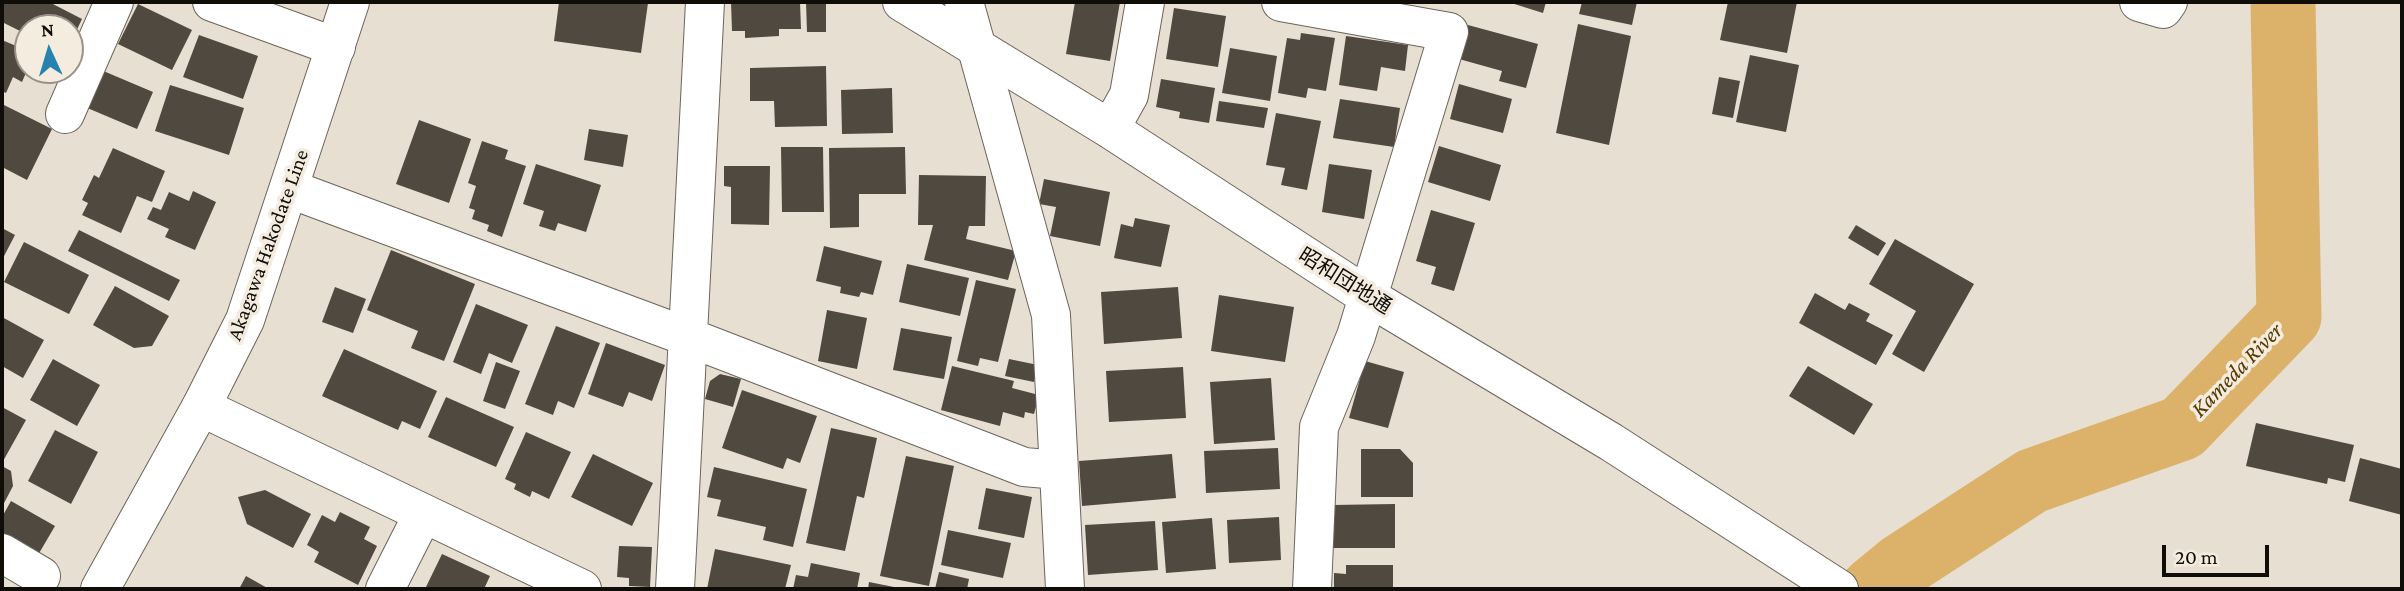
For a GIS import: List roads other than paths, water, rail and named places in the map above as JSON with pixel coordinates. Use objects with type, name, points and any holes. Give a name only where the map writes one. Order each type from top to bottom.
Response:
[{"type":"street","points":[[65,114],[114,2]]},
{"type":"street","points":[[212,2],[336,47]]},
{"type":"street","name":"Akagawa Hakodate Line","points":[[100,589],[201,407],[245,320],[350,2]]},
{"type":"street","points":[[675,589],[705,2]]},
{"type":"street","name":"昭和団地通","points":[[902,2],[1110,129],[1367,296],[1611,442],[1839,589]]},
{"type":"street","points":[[964,2],[1051,315],[1065,589]]},
{"type":"street","points":[[1110,129],[1129,95],[1145,2]]},
{"type":"street","points":[[1281,2],[1449,32],[1356,336],[1319,427],[1312,589]]},
{"type":"street","points":[[2139,2],[2163,9],[2168,2]]},
{"type":"street","points":[[290,189],[688,337],[1024,467],[1058,470]]},
{"type":"street","points":[[201,407],[582,589]]},
{"type":"street","points":[[385,589],[423,514]]},
{"type":"street","points":[[2,553],[41,576]]},
{"type":"waterway","name":"Kameda River","points":[[1873,589],[1901,566],[2032,481],[2182,428],[2289,317],[2283,2]]}]
